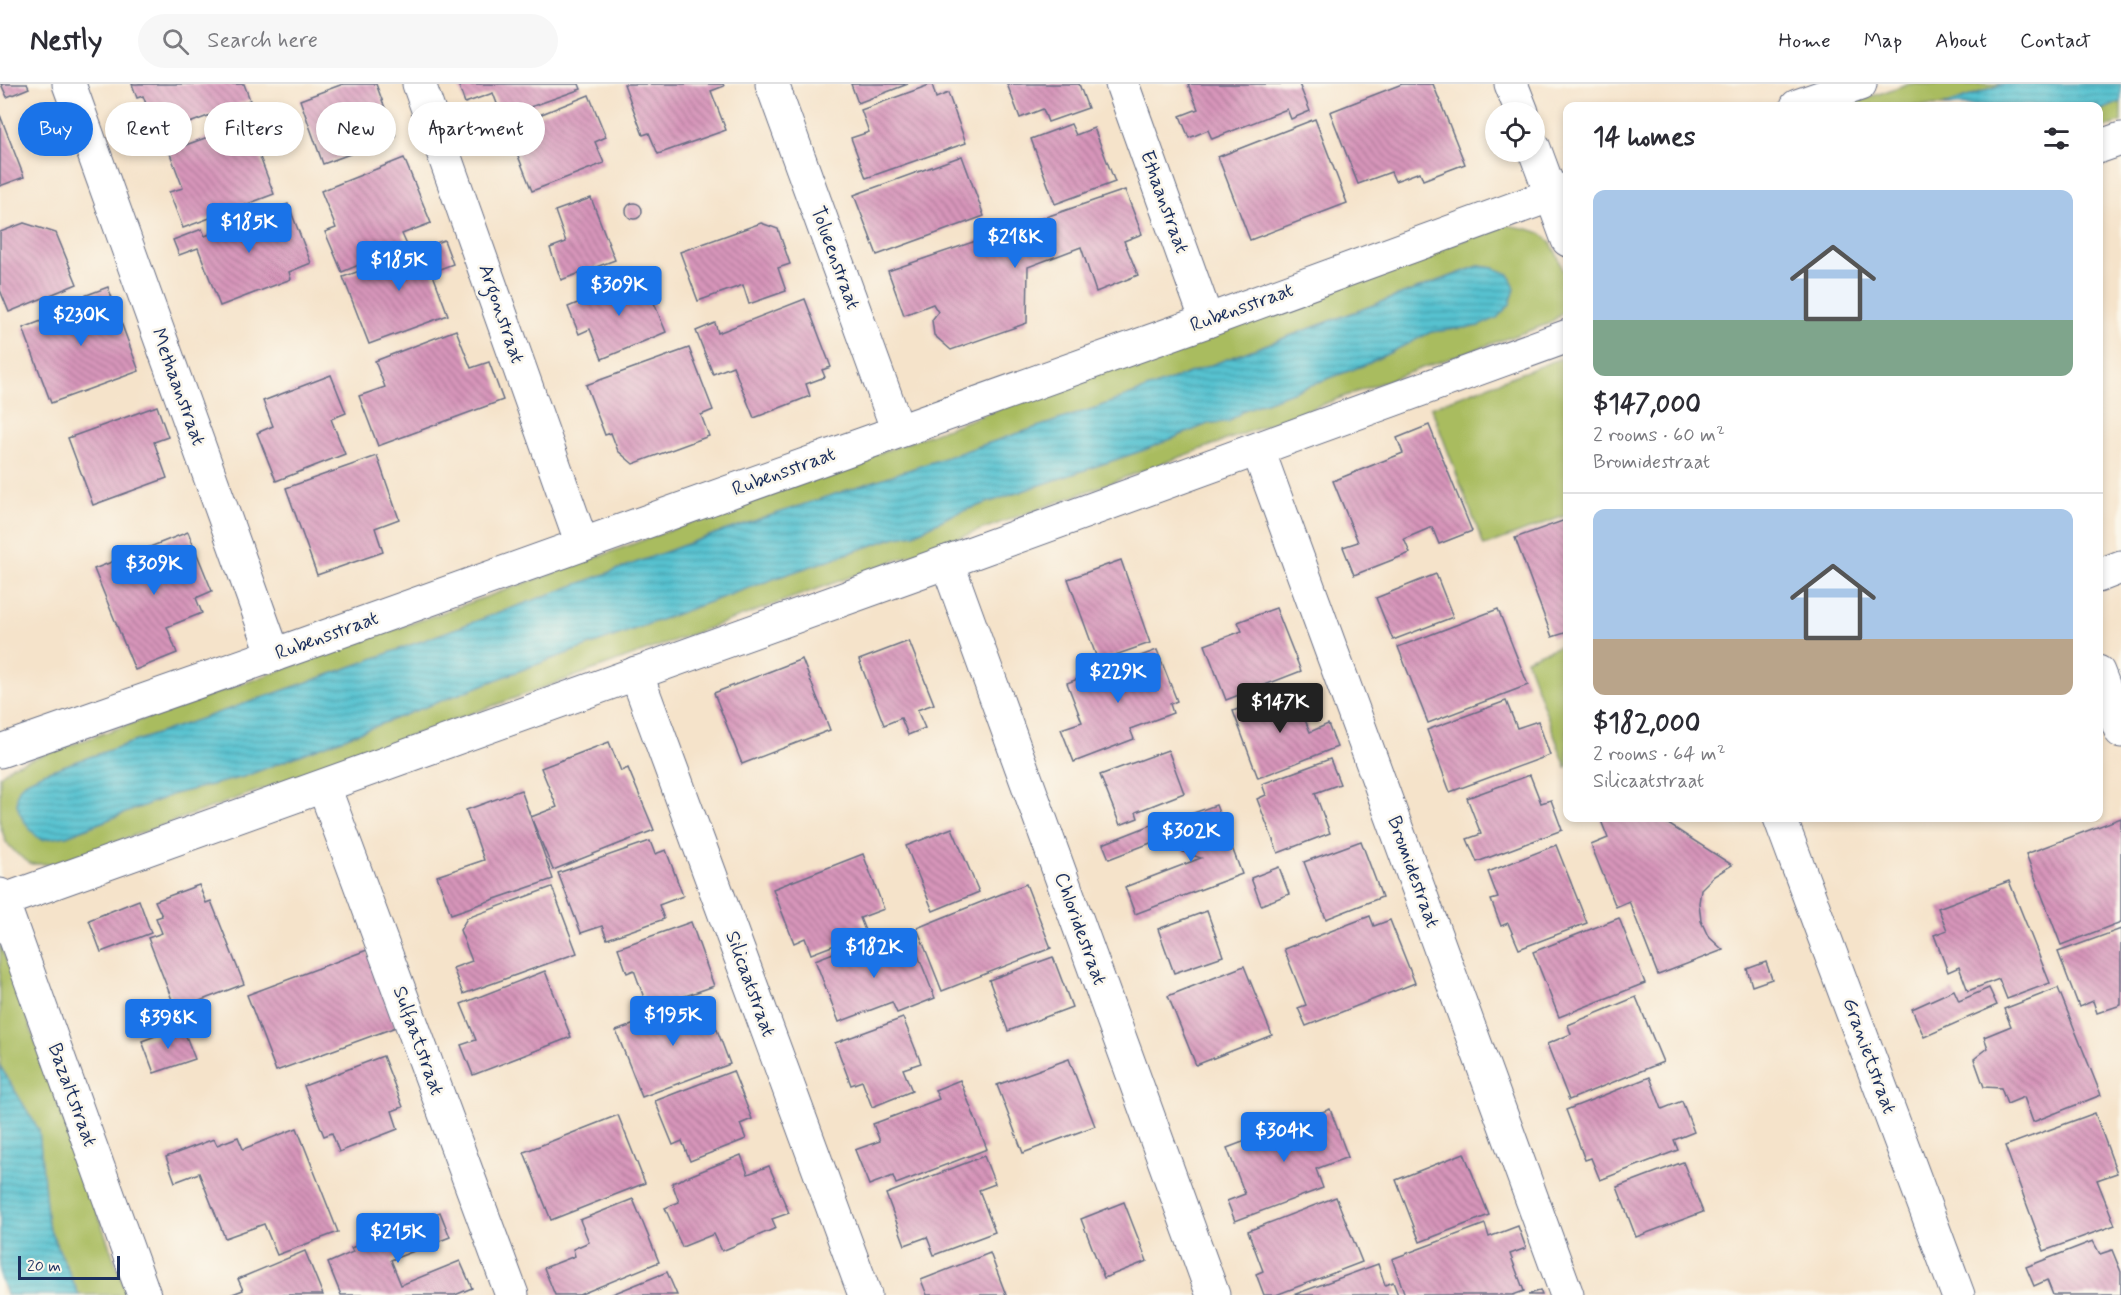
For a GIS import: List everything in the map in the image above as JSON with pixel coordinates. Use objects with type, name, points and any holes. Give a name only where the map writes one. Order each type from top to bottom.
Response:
[{"type":"street","name":"Methaanstraat","points":[[69,84],[274,655]]},
{"type":"street","name":"Argonstraat","points":[[419,84],[582,544]]},
{"type":"street","name":"Tolueenstraat","points":[[772,84],[898,431]]},
{"type":"street","name":"Ethaanstraat","points":[[1122,84],[1207,321]]},
{"type":"street","points":[[1511,84],[1517,102]]},
{"type":"street","points":[[1808,102],[1860,84]]},
{"type":"street","points":[[2103,145],[2121,139]]},
{"type":"street","points":[[1542,162],[1560,192],[1563,210]]},
{"type":"street","name":"Rubensstraat","points":[[0,751],[1207,321],[1560,192]]},
{"type":"street","points":[[1,898],[324,787],[1563,338]]},
{"type":"street","name":"Bromidestraat","points":[[1258,450],[1568,1295]]},
{"type":"street","name":"Chloridestraat","points":[[947,562],[1213,1295]]},
{"type":"street","points":[[2103,574],[2121,567]]},
{"type":"street","name":"Silicaatstraat","points":[[636,674],[865,1295]]},
{"type":"street","points":[[2103,685],[2121,731]]},
{"type":"street","name":"Sulfaatstraat","points":[[324,787],[512,1295]]},
{"type":"street","name":"Granietstraat","points":[[1781,822],[1958,1295]]},
{"type":"street","name":"Bazaltstraat","points":[[1,898],[144,1295]]},
{"type":"green space","points":[[1907,84],[2003,84],[1954,102],[1856,102]]},
{"type":"green space","points":[[2121,102],[2121,122],[2103,129],[2103,109]]},
{"type":"green space","points":[[1505,225],[1542,234],[1553,247],[1562,266],[1563,311],[1548,324],[55,864],[31,864],[6,842],[0,825],[0,776],[12,766],[573,566]],"holes":[[[1478,266],[1494,268],[1479,326],[1431,332],[1367,364],[1244,410],[1228,422],[1210,423],[1144,450],[954,514],[914,534],[896,537],[776,578],[524,669],[243,777],[174,794],[66,836],[25,782],[43,773],[334,673],[712,535],[1098,407]]]},
{"type":"green space","points":[[1559,359],[1563,360],[1563,516],[1484,546],[1431,407]]},
{"type":"green space","points":[[1563,645],[1563,759],[1526,659]]},
{"type":"green space","points":[[0,943],[127,1295],[79,1295],[48,1225],[38,1130],[0,1066]]},
{"type":"water","points":[[2003,84],[2121,84],[2121,102],[2103,109],[2103,102],[1954,102]]},
{"type":"water","points":[[1479,266],[1494,268],[1509,274],[1515,289],[1510,304],[1497,318],[1479,326],[1431,332],[1367,364],[1244,410],[1228,422],[1210,423],[1144,450],[954,514],[914,534],[896,537],[776,578],[524,669],[243,777],[174,794],[66,836],[41,840],[22,818],[17,803],[19,789],[26,781],[43,773],[334,673],[712,535],[1098,407]]},
{"type":"water","points":[[0,1066],[39,1130],[48,1225],[79,1295],[6,1295],[0,1277]]},
{"type":"building","points":[[1,84],[27,84],[29,88],[7,97]]},
{"type":"building","points":[[132,84],[244,84],[250,100],[204,102],[204,118],[192,122],[192,102],[145,102],[143,96],[137,98]]},
{"type":"building","points":[[343,84],[376,84],[383,102],[316,102],[316,145],[304,111],[304,102],[300,100]]},
{"type":"building","points":[[458,84],[579,84],[581,89],[544,102],[496,102],[493,93],[465,102]]},
{"type":"building","points":[[624,84],[723,84],[724,86],[711,91],[726,130],[658,154],[649,133],[643,135]]},
{"type":"building","points":[[851,84],[908,84],[858,103]]},
{"type":"building","points":[[932,84],[936,98],[948,93],[966,143],[866,178],[851,138],[869,132],[861,110]]},
{"type":"building","points":[[1007,84],[1079,84],[1088,108],[1048,122],[1043,109],[1020,118]]},
{"type":"building","points":[[1188,84],[1299,84],[1310,111],[1291,119],[1287,109],[1212,139],[1208,130],[1189,138],[1180,116],[1198,109]]},
{"type":"building","points":[[1402,84],[1433,84],[1465,164],[1423,180],[1420,172],[1395,181],[1391,172],[1358,184],[1330,112]]},
{"type":"building","points":[[589,95],[606,137],[595,142],[604,163],[532,191],[518,156],[545,156],[545,113]]},
{"type":"building","points":[[0,115],[24,177],[0,186]]},
{"type":"building","points":[[1315,119],[1347,203],[1250,240],[1218,157]]},
{"type":"building","points":[[1071,124],[1076,135],[1094,128],[1115,182],[1055,204],[1031,139]]},
{"type":"building","points":[[204,138],[204,156],[260,156],[274,194],[183,228],[169,192],[183,188],[171,156],[192,156],[192,143]]},
{"type":"building","points":[[320,156],[345,156],[323,164]]},
{"type":"building","points":[[962,156],[984,216],[877,255],[854,195]]},
{"type":"building","points":[[404,158],[431,223],[402,234],[407,245],[342,272],[325,232],[336,228],[321,191]]},
{"type":"building","points":[[1125,190],[1142,234],[1124,241],[1138,275],[1096,292],[1081,247],[1028,267],[1027,323],[951,350],[934,335],[932,320],[938,312],[933,304],[904,315],[888,271]]},
{"type":"building","points":[[591,198],[615,260],[561,280],[550,248],[566,242],[555,211]]},
{"type":"building","points":[[631,203],[637,203],[642,211],[640,217],[631,219],[626,214],[626,208]]},
{"type":"building","points":[[288,204],[311,263],[289,272],[291,279],[220,306],[198,248],[179,255],[173,240],[202,229],[205,236]]},
{"type":"building","points":[[24,223],[56,233],[77,284],[9,312],[0,290],[0,232]]},
{"type":"building","points":[[761,223],[778,229],[790,264],[778,268],[786,291],[749,304],[743,285],[698,301],[680,252]]},
{"type":"building","points":[[444,240],[453,264],[432,272],[448,315],[369,344],[343,277]]},
{"type":"building","points":[[643,276],[666,332],[602,359],[590,329],[579,334],[568,307]]},
{"type":"building","points":[[108,287],[139,371],[51,403],[23,328],[65,312],[63,304]]},
{"type":"building","points":[[805,299],[831,367],[822,370],[825,377],[806,384],[810,396],[754,418],[733,366],[713,374],[696,331],[715,323],[718,333]]},
{"type":"building","points":[[456,330],[471,368],[489,362],[503,400],[378,446],[359,396],[385,387],[375,361]]},
{"type":"building","points":[[689,348],[713,410],[701,415],[709,436],[633,464],[618,451],[611,433],[605,435],[586,385]]},
{"type":"building","points":[[331,375],[346,413],[331,419],[345,454],[276,481],[257,433],[273,426],[263,401]]},
{"type":"building","points":[[157,406],[168,437],[154,442],[167,478],[93,505],[68,438]]},
{"type":"building","points":[[1429,425],[1472,531],[1439,544],[1432,527],[1404,539],[1410,553],[1354,575],[1343,547],[1358,542],[1333,481],[1403,453],[1397,438]]},
{"type":"building","points":[[377,456],[399,519],[375,528],[383,552],[317,575],[286,488]]},
{"type":"building","points":[[1563,521],[1563,634],[1552,637],[1515,538]]},
{"type":"building","points":[[188,532],[212,591],[196,598],[202,613],[167,627],[177,653],[135,670],[94,569]]},
{"type":"building","points":[[1121,560],[1150,643],[1098,661],[1068,579]]},
{"type":"building","points":[[1436,574],[1453,617],[1393,640],[1376,598]]},
{"type":"building","points":[[1276,608],[1301,671],[1226,700],[1205,645],[1242,631],[1238,622]]},
{"type":"building","points":[[1498,609],[1528,685],[1428,723],[1398,647]]},
{"type":"building","points":[[909,641],[934,704],[917,710],[925,728],[908,735],[901,718],[884,725],[859,660]]},
{"type":"building","points":[[1157,650],[1177,701],[1170,704],[1173,713],[1130,729],[1134,739],[1074,762],[1061,729],[1082,722],[1067,683]]},
{"type":"building","points":[[802,659],[830,730],[742,764],[714,693]]},
{"type":"building","points":[[1292,688],[1310,732],[1328,724],[1337,747],[1258,778],[1233,711]]},
{"type":"building","points":[[1506,701],[1517,728],[1538,721],[1550,755],[1450,792],[1427,730]]},
{"type":"building","points":[[609,742],[621,771],[628,768],[654,830],[553,870],[531,817],[557,807],[541,768]]},
{"type":"building","points":[[1168,750],[1184,793],[1136,812],[1138,818],[1120,825],[1100,775]]},
{"type":"building","points":[[1330,759],[1340,784],[1315,793],[1330,833],[1278,853],[1257,799],[1266,795],[1262,784]]},
{"type":"building","points":[[1530,775],[1541,803],[1551,800],[1562,830],[1477,862],[1467,839],[1481,834],[1467,798]]},
{"type":"building","points":[[521,790],[553,879],[451,914],[437,876],[484,860],[466,810]]},
{"type":"building","points":[[1216,805],[1242,874],[1135,914],[1125,887],[1201,858],[1183,852],[1176,830],[1185,816]]},
{"type":"building","points":[[2121,818],[2121,922],[2061,945],[2026,854]]},
{"type":"building","points":[[1159,822],[1166,837],[1109,859],[1103,844]]},
{"type":"building","points":[[1602,822],[1665,822],[1732,865],[1714,876],[1701,889],[1699,903],[1701,921],[1708,936],[1723,950],[1658,975],[1629,901],[1616,907],[1591,845],[1608,838]]},
{"type":"building","points":[[952,828],[979,892],[933,911],[906,846]]},
{"type":"building","points":[[650,841],[655,854],[666,850],[683,896],[659,905],[664,919],[607,939],[602,926],[581,933],[558,873]]},
{"type":"building","points":[[1361,841],[1382,897],[1326,919],[1304,862]]},
{"type":"building","points":[[1556,845],[1587,923],[1519,949],[1508,923],[1501,926],[1491,900],[1498,898],[1488,872]]},
{"type":"building","points":[[863,854],[884,909],[860,918],[866,933],[811,954],[805,938],[794,943],[773,889]]},
{"type":"building","points":[[1279,867],[1289,894],[1261,905],[1251,878]]},
{"type":"building","points":[[2009,881],[2050,983],[2007,999],[1999,979],[1968,991],[1959,967],[1948,972],[1934,935],[1947,930],[1938,908]]},
{"type":"building","points":[[1026,884],[1051,948],[942,991],[917,928]]},
{"type":"building","points":[[199,885],[206,903],[211,901],[244,984],[176,1010],[148,938],[162,933],[156,918],[162,916],[155,901]]},
{"type":"building","points":[[552,887],[577,953],[463,994],[453,968],[472,961],[460,930],[467,918]]},
{"type":"building","points":[[139,900],[151,933],[101,952],[89,920]]},
{"type":"building","points":[[1207,911],[1223,956],[1174,973],[1158,929]]},
{"type":"building","points":[[1370,916],[1374,926],[1390,920],[1415,983],[1306,1026],[1298,1008],[1306,1005],[1284,949]]},
{"type":"building","points":[[1619,918],[1645,983],[1559,1017],[1533,952]]},
{"type":"building","points":[[691,922],[714,986],[648,1009],[634,970],[627,973],[618,948]]},
{"type":"building","points":[[2121,929],[2121,1005],[2097,1013],[2093,1001],[2079,1007],[2058,952]]},
{"type":"building","points":[[880,935],[888,956],[914,945],[935,998],[897,1013],[892,1002],[839,1022],[815,960]]},
{"type":"building","points":[[367,950],[396,1027],[276,1071],[247,995]]},
{"type":"building","points":[[1053,957],[1072,1007],[1008,1031],[989,980]]},
{"type":"building","points":[[1766,962],[1772,979],[1752,986],[1747,969]]},
{"type":"building","points":[[1244,966],[1272,1035],[1196,1065],[1168,996]]},
{"type":"building","points":[[545,971],[571,1037],[473,1075],[461,1045],[476,1040],[461,1004]]},
{"type":"building","points":[[1989,988],[1997,1005],[1924,1037],[1912,1009],[1954,990],[1959,1001]]},
{"type":"building","points":[[2058,988],[2101,1095],[2033,1122],[2024,1097],[2007,1104],[2001,1088],[1984,1087],[1974,1059],[1988,1048],[1984,1037],[2011,1026],[2004,1009]]},
{"type":"building","points":[[1636,997],[1663,1062],[1569,1100],[1547,1044],[1571,1034],[1568,1025]]},
{"type":"building","points":[[705,998],[730,1064],[642,1097],[616,1031]]},
{"type":"building","points":[[903,1018],[921,1063],[903,1069],[912,1091],[872,1107],[862,1081],[851,1085],[835,1043]]},
{"type":"building","points":[[182,1026],[195,1059],[154,1073],[142,1041]]},
{"type":"building","points":[[383,1056],[403,1107],[392,1111],[398,1129],[339,1152],[332,1133],[324,1136],[304,1086]]},
{"type":"building","points":[[1069,1059],[1095,1126],[1023,1153],[997,1085]]},
{"type":"building","points":[[733,1071],[752,1119],[740,1124],[746,1139],[690,1161],[682,1141],[673,1145],[655,1101]]},
{"type":"building","points":[[1650,1077],[1662,1109],[1682,1101],[1694,1132],[1674,1140],[1678,1150],[1600,1180],[1591,1158],[1585,1160],[1566,1110]]},
{"type":"building","points":[[960,1080],[987,1149],[896,1184],[893,1176],[869,1185],[855,1150],[880,1141],[873,1124],[939,1099],[935,1090]]},
{"type":"building","points":[[1330,1109],[1348,1157],[1316,1169],[1323,1188],[1235,1221],[1227,1201],[1245,1194],[1227,1148]]},
{"type":"building","points":[[2095,1113],[2117,1173],[2097,1180],[2115,1225],[2044,1251],[2005,1146]]},
{"type":"building","points":[[618,1115],[645,1183],[551,1220],[524,1152]]},
{"type":"building","points":[[297,1128],[338,1232],[277,1255],[264,1224],[225,1238],[199,1173],[175,1182],[166,1157],[214,1139],[217,1145],[238,1137],[243,1149]]},
{"type":"building","points":[[1464,1153],[1489,1215],[1420,1242],[1396,1180]]},
{"type":"building","points":[[741,1155],[748,1174],[769,1166],[789,1213],[772,1219],[776,1228],[722,1251],[714,1234],[682,1247],[665,1208],[679,1202],[672,1183]]},
{"type":"building","points":[[984,1156],[995,1184],[979,1190],[995,1232],[934,1255],[927,1237],[905,1245],[886,1194]]},
{"type":"building","points":[[1683,1162],[1703,1212],[1636,1237],[1617,1187]]},
{"type":"building","points":[[1336,1197],[1362,1262],[1276,1295],[1264,1295],[1256,1274],[1263,1271],[1248,1231]]},
{"type":"building","points":[[633,1199],[659,1262],[579,1295],[555,1295],[544,1268],[575,1256],[573,1249],[589,1242],[580,1220]]},
{"type":"building","points":[[1124,1202],[1147,1261],[1104,1278],[1081,1219]]},
{"type":"building","points":[[440,1212],[450,1237],[391,1260],[401,1285],[460,1261],[472,1288],[455,1295],[341,1295],[328,1263],[353,1252],[351,1248]]},
{"type":"building","points":[[1485,1224],[1489,1237],[1518,1226],[1526,1248],[1510,1254],[1524,1291],[1513,1295],[1405,1295],[1392,1259]]},
{"type":"building","points":[[2093,1241],[2100,1254],[2112,1250],[2121,1272],[2121,1295],[2053,1295],[2047,1280],[2034,1286],[2026,1267]]},
{"type":"building","points":[[305,1251],[323,1295],[230,1295],[243,1290],[238,1279]]},
{"type":"building","points":[[990,1253],[1006,1295],[927,1295],[921,1280]]},
{"type":"building","points":[[1378,1264],[1385,1285],[1393,1282],[1398,1295],[1293,1295]]},
{"type":"building","points":[[667,1272],[677,1295],[610,1295]]},
{"type":"building","points":[[1540,1290],[1542,1295],[1528,1295]]}]
